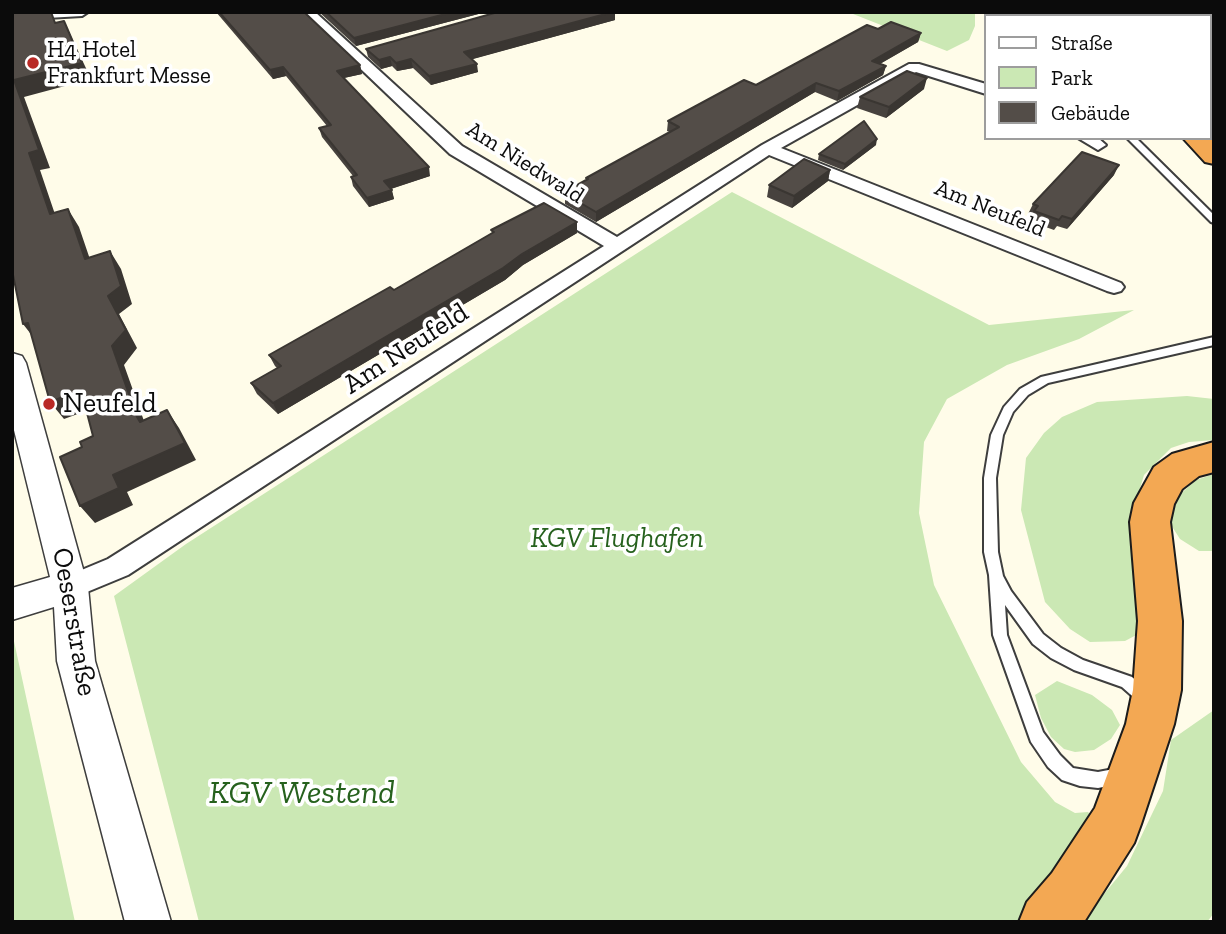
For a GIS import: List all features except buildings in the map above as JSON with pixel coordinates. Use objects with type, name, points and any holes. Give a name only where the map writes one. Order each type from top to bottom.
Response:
[{"type":"highway","points":[[1198,140],[1214,156]]},
{"type":"highway","points":[[1047,922],[1072,893],[1115,824],[1150,724],[1157,690],[1160,621],[1150,522],[1154,503],[1168,478],[1186,465],[1214,457]]},
{"type":"street","points":[[12,16],[82,12]]},
{"type":"street","name":"Am Niedwald","points":[[307,12],[361,52],[456,150],[618,246]]},
{"type":"street","name":"Am Neufeld","points":[[70,587],[118,567],[768,149],[914,67],[984,88]]},
{"type":"street","name":"Am Neufeld","points":[[768,149],[1114,287]]},
{"type":"street","name":"Oeserstraße","points":[[12,363],[70,587],[76,661],[148,922]]},
{"type":"street","points":[[12,604],[70,587]]},
{"type":"lane","points":[[1133,140],[1214,220]]},
{"type":"lane","points":[[1133,772],[1110,779],[1080,778],[1068,774],[1037,737],[1000,635],[996,575],[991,552],[990,478],[997,435],[1008,410],[1024,392],[1045,380],[1214,341]]},
{"type":"lane","points":[[996,575],[1006,595],[1038,639],[1068,659],[1127,682],[1142,694],[1148,705],[1150,724]]},
{"type":"green space","points":[[848,12],[975,12],[975,26],[969,40],[947,51]]},
{"type":"green space","name":"KGV Flughafen","points":[[732,192],[989,325],[1134,310],[1079,339],[1007,365],[947,399],[924,442],[919,513],[934,585],[1021,762],[1055,802],[1075,813],[1088,812],[1098,822],[1020,922],[199,922],[114,596],[186,544]]},
{"type":"green space","points":[[1187,396],[1214,399],[1214,440],[1189,442],[1171,448],[1144,475],[1138,495],[1140,633],[1125,641],[1090,642],[1070,629],[1045,602],[1021,510],[1026,458],[1044,433],[1062,417],[1097,402]]},
{"type":"green space","points":[[1214,474],[1214,551],[1199,551],[1180,539],[1171,525],[1169,514],[1177,497],[1196,480]]},
{"type":"green space","points":[[12,632],[75,922],[12,922]]},
{"type":"green space","points":[[1057,681],[1092,695],[1112,710],[1120,725],[1111,739],[1094,750],[1075,752],[1064,749],[1051,737],[1041,718],[1035,695]]},
{"type":"green space","points":[[1214,710],[1214,913],[1207,922],[1081,922],[1127,866],[1163,791],[1171,740]]},
{"type":"place","name":"H4 Hotel Frankfurt Messe","points":[[33,63]]},
{"type":"place","name":"Neufeld","points":[[49,404]]},
{"type":"park label","name":"KGV Westend","points":[[302,794]]}]
